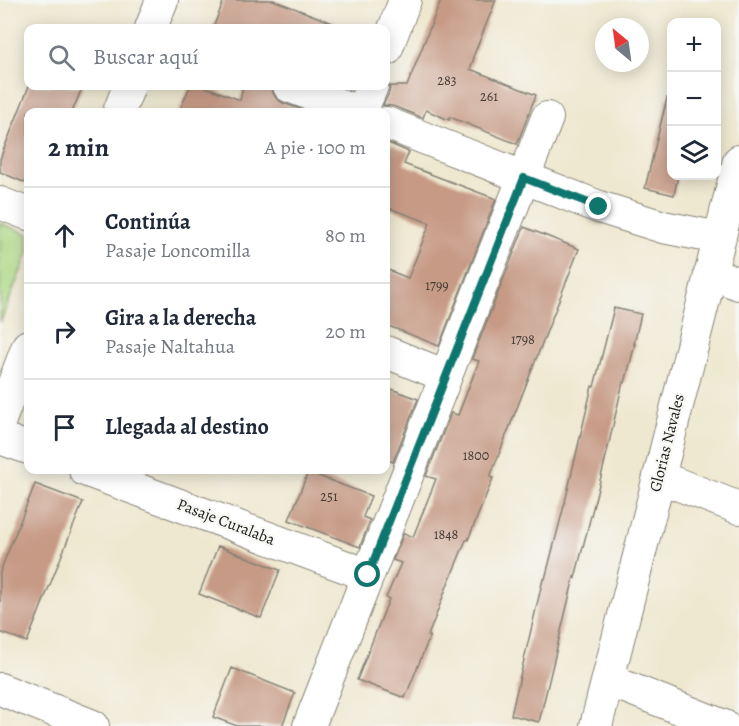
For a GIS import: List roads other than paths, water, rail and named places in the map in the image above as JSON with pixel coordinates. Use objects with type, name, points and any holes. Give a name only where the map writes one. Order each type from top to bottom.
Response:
[{"type":"street","points":[[153,24],[162,0]]},
{"type":"street","points":[[390,39],[405,0]]},
{"type":"street","points":[[121,108],[127,90]]},
{"type":"street","points":[[300,90],[349,108]]},
{"type":"street","points":[[362,108],[370,90]]},
{"type":"street","points":[[309,726],[548,118]]},
{"type":"street","points":[[390,125],[599,207],[663,227],[719,238]]},
{"type":"street","name":"Glorias Navales","points":[[596,726],[739,161]]},
{"type":"street","points":[[0,203],[24,212]]},
{"type":"street","points":[[710,273],[739,284]]},
{"type":"street","points":[[390,354],[446,376]]},
{"type":"street","points":[[0,420],[24,357]]},
{"type":"street","points":[[0,438],[24,447]]},
{"type":"street","name":"Pasaje Curalaba","points":[[96,474],[368,575]]},
{"type":"street","points":[[658,477],[739,508]]},
{"type":"street","points":[[608,680],[724,726]]},
{"type":"street","points":[[0,689],[93,726]]}]
